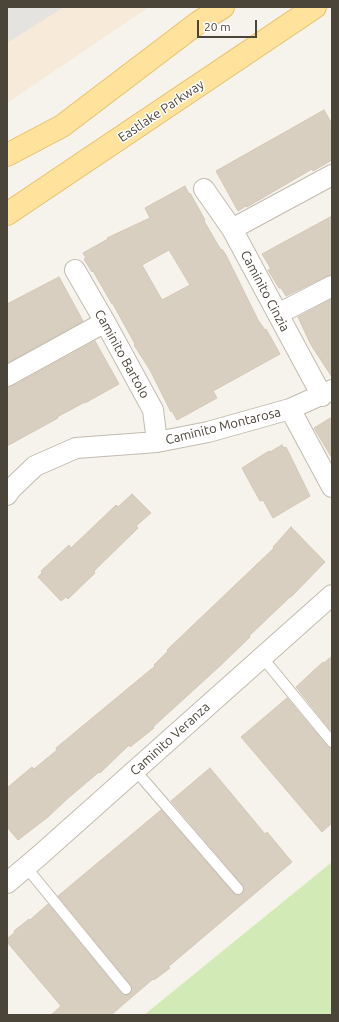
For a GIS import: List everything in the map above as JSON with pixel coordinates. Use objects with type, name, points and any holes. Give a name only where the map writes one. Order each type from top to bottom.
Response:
[{"type":"main road","points":[[7,156],[62,126],[199,22],[223,7]]},
{"type":"main road","name":"Eastlake Parkway","points":[[7,214],[315,7]]},
{"type":"street","points":[[232,229],[332,175]]},
{"type":"street","name":"Caminito Cinzia","points":[[204,189],[232,229],[278,314],[327,393]]},
{"type":"street","name":"Caminito Bartolo","points":[[75,270],[154,410],[157,442]]},
{"type":"street","points":[[278,314],[332,286]]},
{"type":"street","points":[[7,376],[105,322]]},
{"type":"street","name":"Caminito Montarosa","points":[[8,490],[35,466],[76,448],[157,442],[208,432],[290,409],[327,393]]},
{"type":"street","points":[[290,409],[332,487]]},
{"type":"street","name":"Caminito Veranza","points":[[7,883],[332,595]]},
{"type":"lane","points":[[262,657],[332,742]]},
{"type":"lane","points":[[135,770],[238,889]]},
{"type":"lane","points":[[26,867],[126,989]]},
{"type":"shaded area","points":[[7,7],[149,7],[7,103]]},
{"type":"shaded area","points":[[7,7],[64,7],[7,43]]},
{"type":"green space","points":[[332,862],[332,1015],[144,1015]]},
{"type":"building","points":[[324,110],[332,124],[332,160],[313,171],[312,169],[238,211],[216,171]]},
{"type":"building","points":[[185,186],[221,250],[222,249],[226,255],[258,320],[265,330],[266,329],[280,354],[213,391],[217,398],[177,420],[172,411],[171,412],[150,370],[134,345],[135,344],[113,304],[84,259],[86,258],[83,253],[108,239],[107,238],[150,218],[145,208]],"holes":[[[169,250],[190,285],[162,300],[142,265]]]},
{"type":"building","points":[[332,216],[332,275],[286,296],[281,288],[279,288],[268,270],[271,269],[262,254]]},
{"type":"building","points":[[59,277],[83,321],[7,363],[7,304]]},
{"type":"building","points":[[332,299],[332,377],[311,345],[298,317]]},
{"type":"building","points":[[95,341],[119,384],[7,446],[7,387],[13,386]]},
{"type":"building","points":[[332,417],[332,458],[314,428]]},
{"type":"building","points":[[282,445],[284,448],[286,447],[310,496],[273,518],[263,500],[260,501],[242,468],[269,451],[270,452]]},
{"type":"building","points":[[132,494],[151,513],[136,526],[138,528],[94,571],[95,573],[68,599],[66,597],[61,601],[38,577],[42,573],[41,571],[69,545],[71,548],[116,505],[118,507]]},
{"type":"building","points":[[291,527],[325,562],[291,597],[249,636],[250,637],[153,727],[154,728],[130,747],[129,745],[100,773],[99,772],[48,817],[18,840],[7,827],[7,788],[32,767],[34,769],[57,750],[56,748],[155,666],[154,665],[168,651],[167,650],[274,548],[273,547]]},
{"type":"building","points":[[332,656],[332,732],[296,687],[323,662],[324,663]]},
{"type":"building","points":[[287,698],[327,746],[332,748],[332,823],[322,832],[241,737]]},
{"type":"building","points":[[210,768],[265,834],[267,832],[292,862],[168,967],[170,968],[154,980],[153,979],[111,1015],[51,1015],[61,1006],[7,942],[7,939],[15,932],[14,931],[29,919],[30,920],[48,904],[121,993],[127,995],[130,994],[132,988],[131,985],[58,896],[161,810],[233,893],[239,895],[244,891],[243,885],[171,801]]}]
